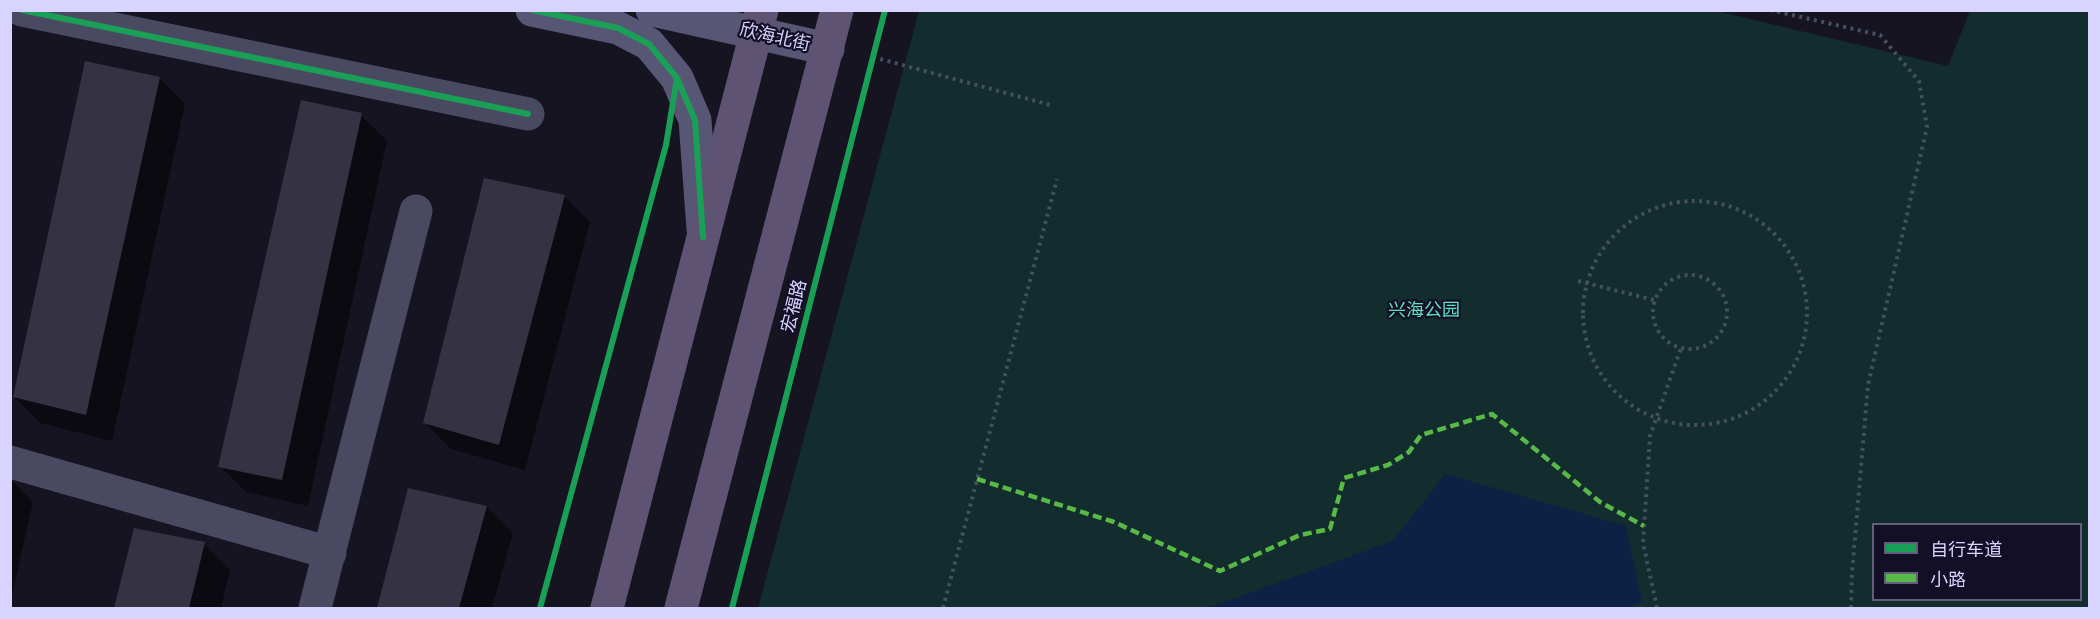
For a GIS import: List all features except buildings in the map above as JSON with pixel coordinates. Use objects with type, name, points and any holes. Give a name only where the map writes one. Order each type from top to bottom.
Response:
[{"type":"main road","name":"宏福路","points":[[681,609],[837,10]]},
{"type":"main road","points":[[608,609],[759,22]]},
{"type":"street","points":[[22,10],[528,114]]},
{"type":"street","points":[[532,10],[618,28],[649,44],[677,78],[696,120],[703,237]]},
{"type":"street","name":"欣海北街","points":[[652,10],[759,22],[828,49]]},
{"type":"street","points":[[315,609],[416,211]]},
{"type":"street","points":[[10,462],[330,553]]},
{"type":"path","points":[[1770,10],[1881,35],[1919,81],[1927,127],[1868,385],[1851,609]]},
{"type":"path","points":[[871,67],[876,47]]},
{"type":"path","points":[[873,57],[1054,106]]},
{"type":"path","points":[[944,609],[1057,179]]},
{"type":"path","points":[[1704,199],[1741,208],[1772,230],[1795,258],[1807,292],[1808,329],[1797,363],[1775,393],[1746,414],[1711,425],[1675,424],[1656,418],[1641,412],[1611,388],[1590,356],[1582,318],[1586,284],[1604,246],[1631,219],[1665,203],[1704,199]]},
{"type":"path","points":[[1692,274],[1710,280],[1723,293],[1727,318],[1716,339],[1706,346],[1681,348],[1669,344],[1658,330],[1652,312],[1654,300],[1669,280],[1692,274]]},
{"type":"path","points":[[1578,281],[1654,300]]},
{"type":"path","points":[[1657,609],[1643,543],[1650,436],[1681,348]]},
{"type":"green space","name":"兴海公园","points":[[1712,10],[1948,66],[1970,11],[2089,11],[2089,608],[758,608],[919,11]]},
{"type":"water","points":[[1445,474],[1626,526],[1642,602],[1627,608],[1208,608],[1393,541]]},
{"type":"marked path","points":[[977,479],[1114,522],[1220,571],[1300,535],[1330,529],[1344,478],[1388,465],[1409,452],[1421,435],[1492,414],[1600,502],[1644,526]]},
{"type":"cycle path","points":[[22,10],[528,114]]},
{"type":"cycle path","points":[[532,10],[618,28],[649,44],[677,78],[695,120],[703,237]]},
{"type":"cycle path","points":[[732,608],[885,10]]},
{"type":"cycle path","points":[[540,608],[666,145],[677,78]]}]
